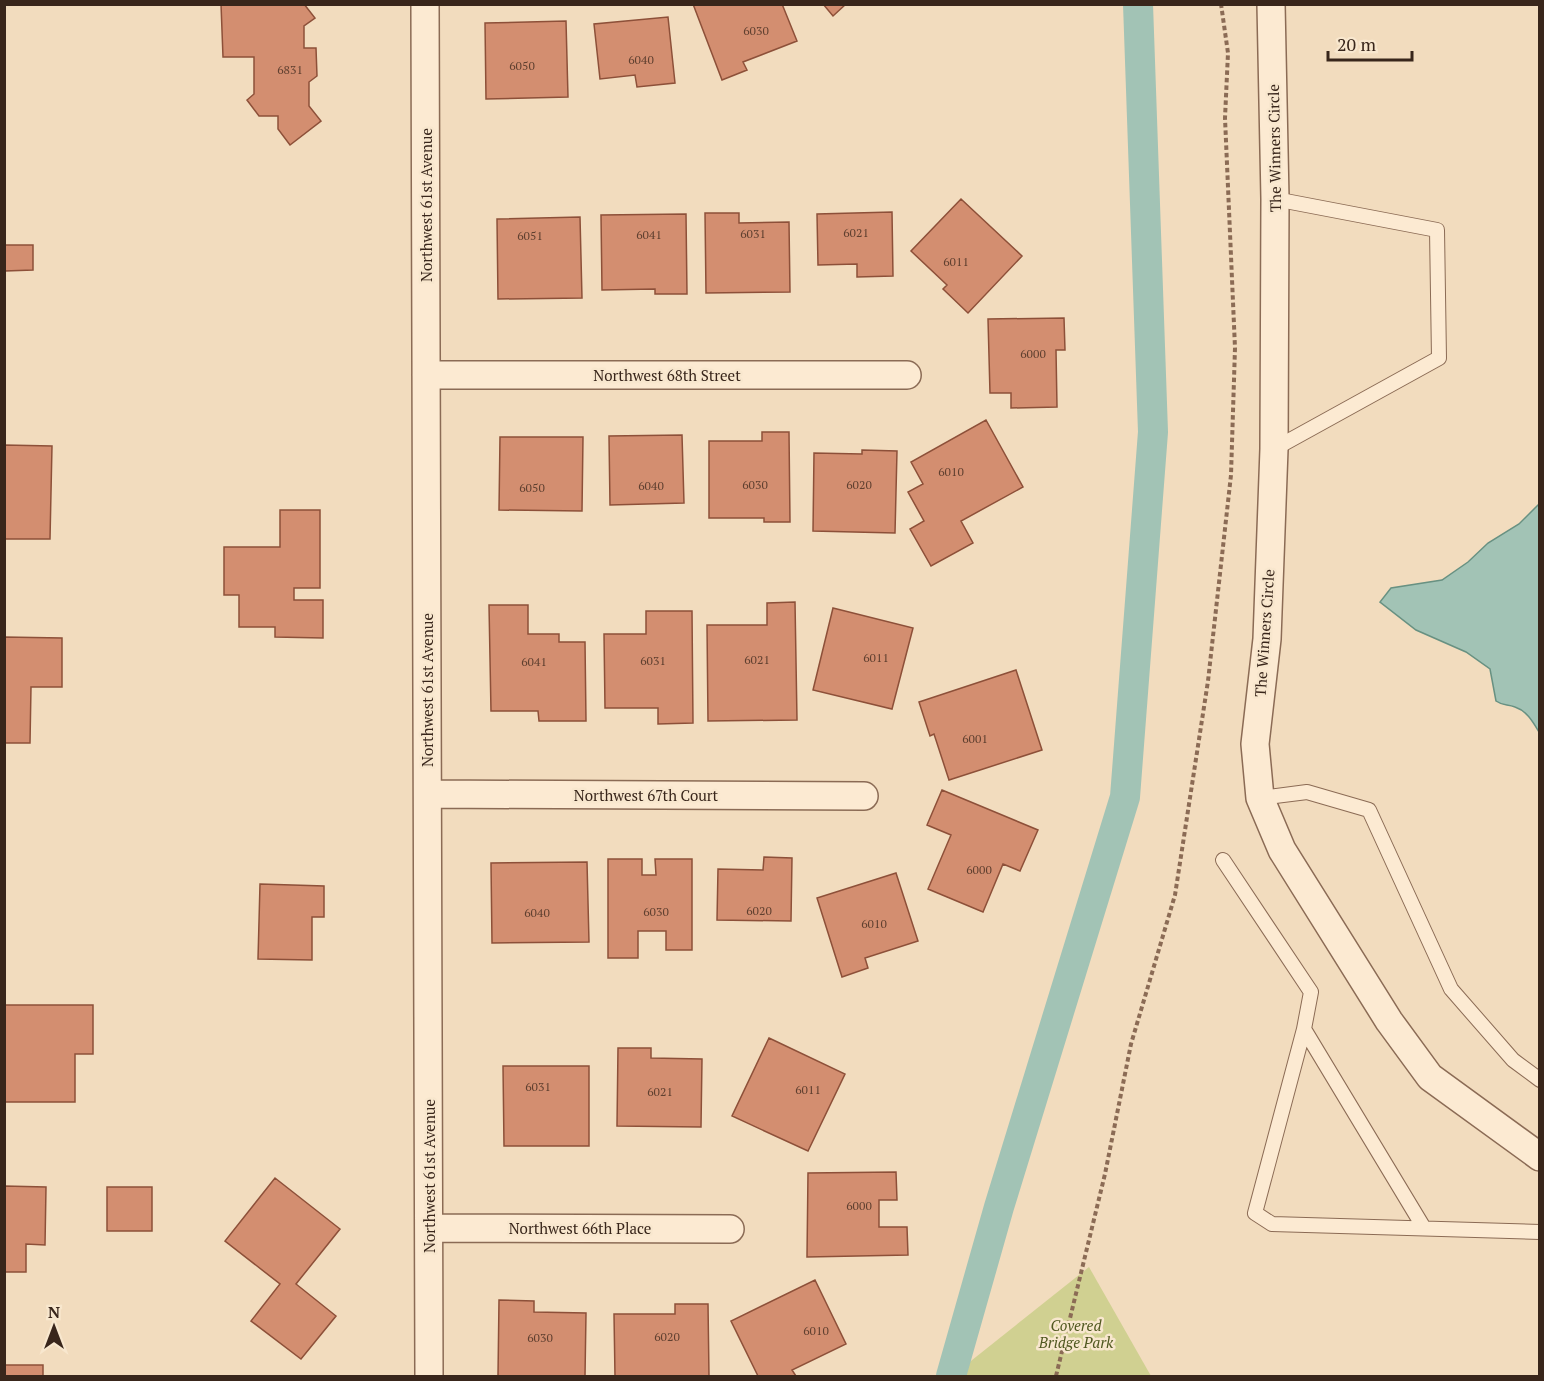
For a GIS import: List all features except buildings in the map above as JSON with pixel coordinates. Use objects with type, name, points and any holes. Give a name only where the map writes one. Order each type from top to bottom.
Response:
[{"type":"street","name":"Northwest 61st Avenue","points":[[424,4],[429,1377]]},
{"type":"street","name":"The Winners Circle","points":[[1271,4],[1275,199],[1274,449],[1267,639],[1256,744],[1260,798],[1282,850],[1389,1021],[1430,1077],[1539,1157]]},
{"type":"street","name":"Northwest 68th Street","points":[[426,375],[907,375]]},
{"type":"street","name":"Northwest 67th Court","points":[[428,794],[864,796]]},
{"type":"street","name":"Northwest 66th Place","points":[[429,1228],[730,1229]]},
{"type":"lane","points":[[1274,449],[1439,358],[1437,230],[1275,199]]},
{"type":"lane","points":[[1260,798],[1306,792],[1370,810],[1451,989],[1513,1060],[1539,1080]]},
{"type":"lane","points":[[1222,860],[1311,992],[1304,1029],[1255,1213],[1272,1224],[1539,1232]]},
{"type":"lane","points":[[1304,1029],[1424,1228]]},
{"type":"path","points":[[1056,1377],[1105,1174],[1131,1044],[1175,895],[1208,681],[1231,475],[1235,348],[1225,118],[1228,53],[1221,4]]},
{"type":"green space","name":"Covered Bridge Park","points":[[1089,1267],[1151,1376],[952,1376]]},
{"type":"shaded area","points":[[1539,504],[1539,732],[1523,711],[1496,701],[1490,669],[1466,652],[1416,630],[1380,602],[1391,588],[1442,580],[1468,562],[1488,543],[1519,524]]},
{"type":"waterway","points":[[951,1376],[999,1207],[1125,797],[1153,432],[1138,4]]}]
